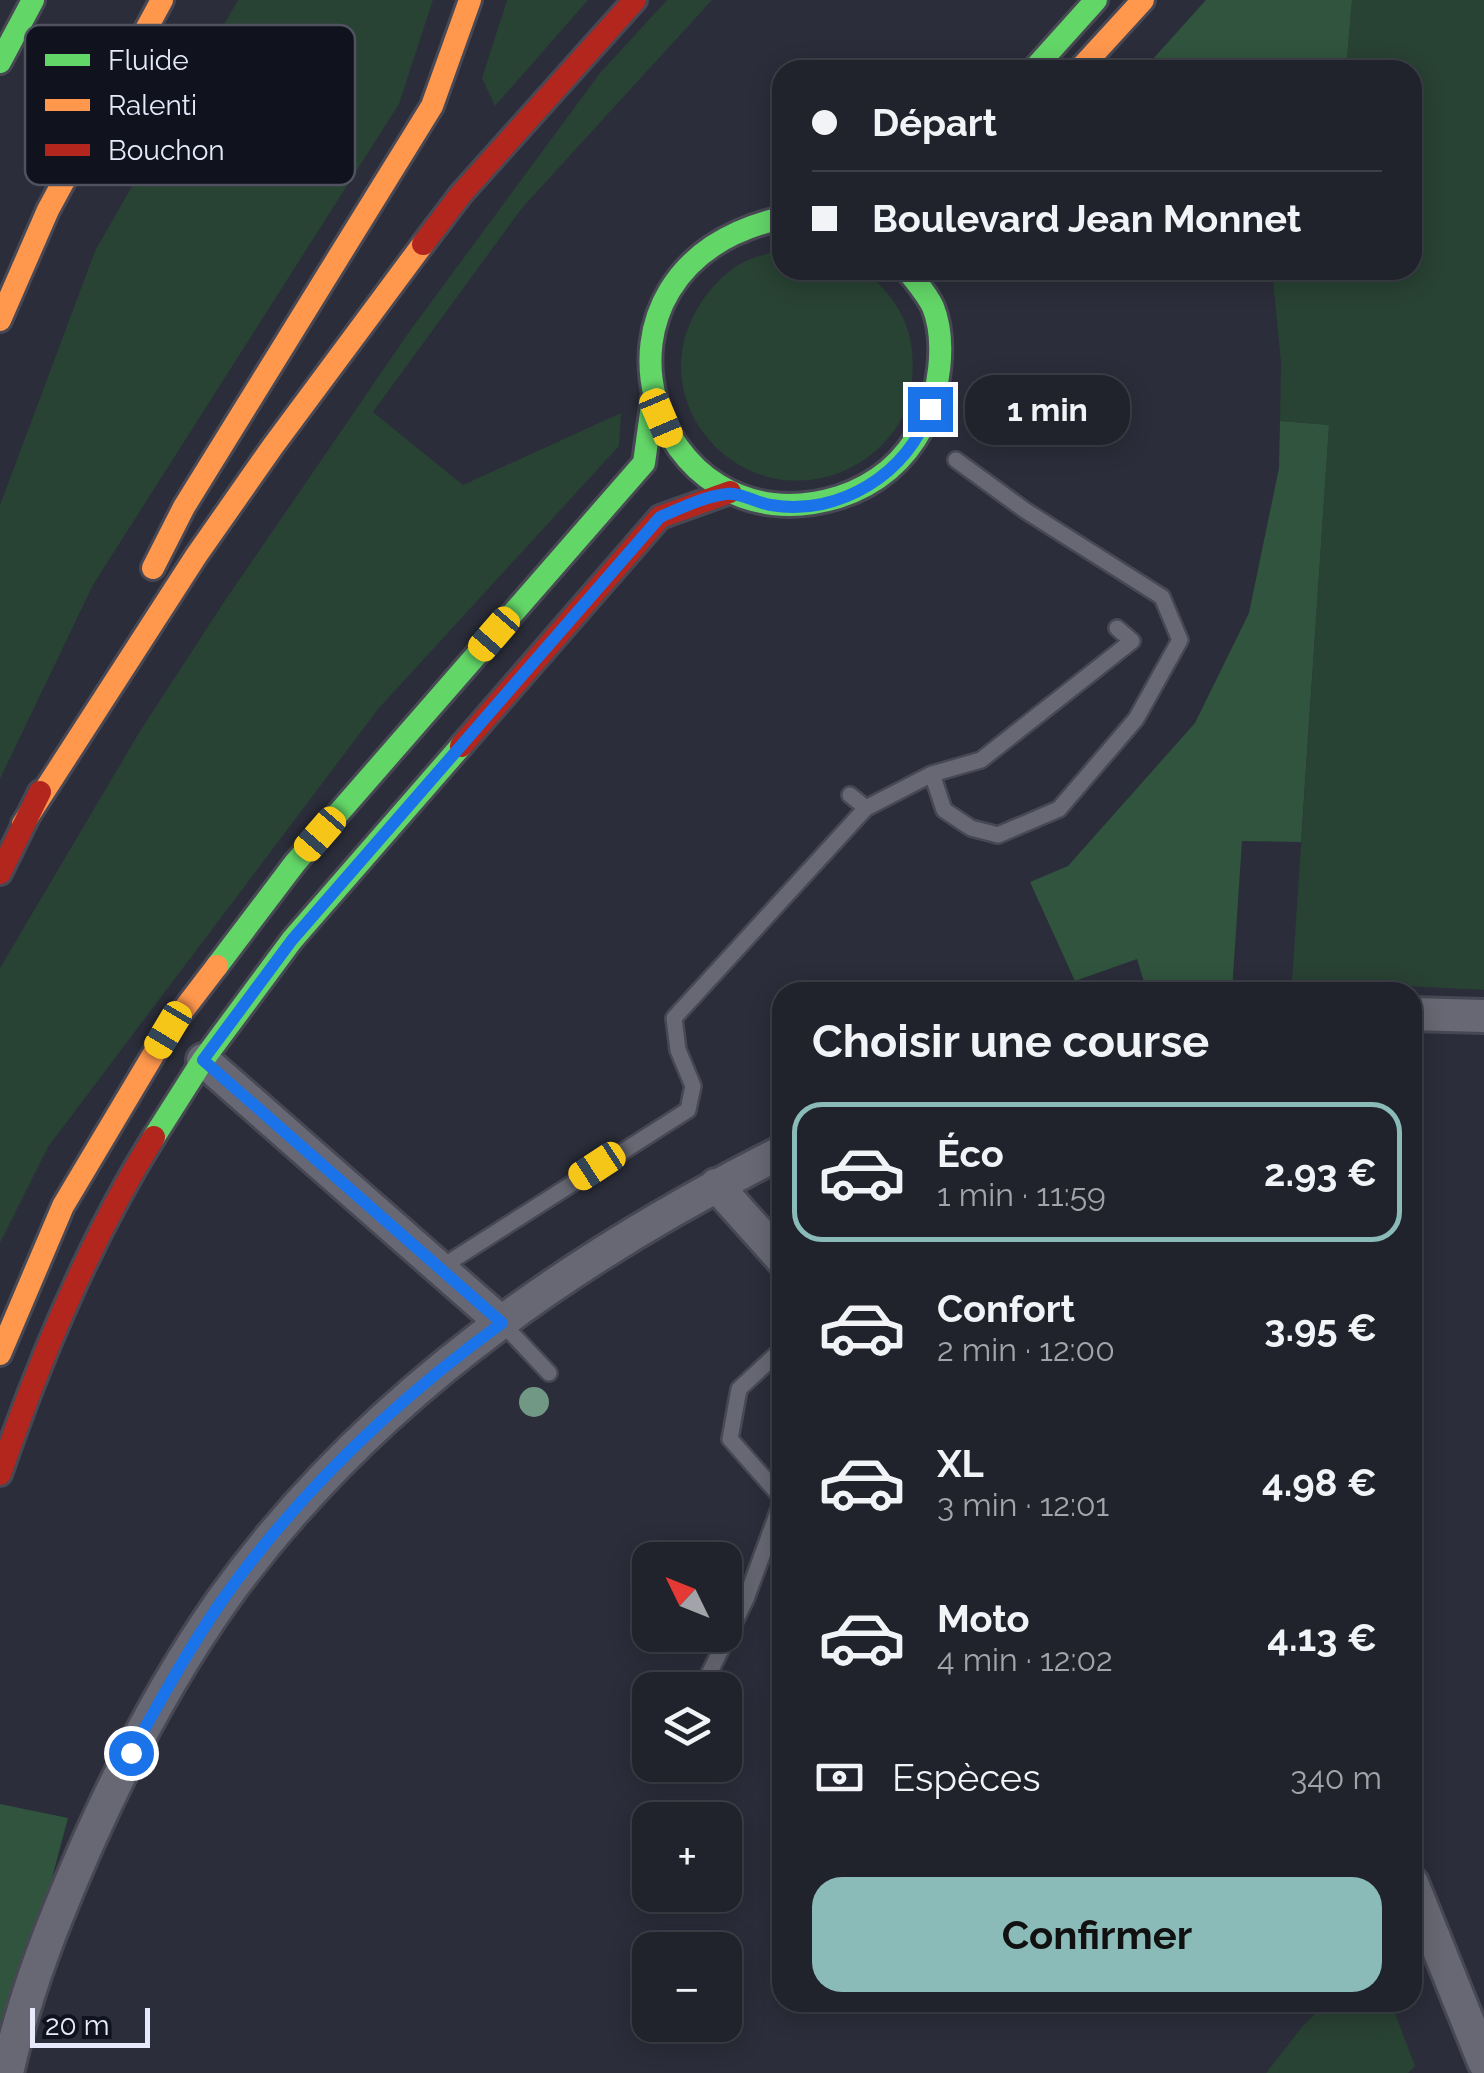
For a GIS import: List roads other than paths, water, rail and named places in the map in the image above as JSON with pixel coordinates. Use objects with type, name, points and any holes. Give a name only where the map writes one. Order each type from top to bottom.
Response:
[{"type":"main road","points":[[0,62],[33,0]]},
{"type":"main road","points":[[148,25],[162,0]]},
{"type":"main road","points":[[24,824],[196,556],[308,399],[461,194],[635,0]]},
{"type":"main road","points":[[1041,60],[1096,0]]},
{"type":"main road","points":[[1088,60],[1143,0]]},
{"type":"main road","points":[[140,595],[184,507],[432,106],[468,5]]},
{"type":"main road","points":[[0,320],[62,185]]},
{"type":"main road","points":[[0,1354],[64,1206],[168,1030],[295,862],[644,463],[653,398],[649,355],[658,312],[682,270],[710,244],[748,223],[772,219]]},
{"type":"main road","points":[[914,280],[933,308]]},
{"type":"main road","points":[[653,398],[669,437],[696,469],[730,492],[772,506],[816,505],[860,491],[896,466],[923,430],[938,387],[939,343],[933,308],[939,280]]},
{"type":"main road","points":[[0,1474],[31,1385],[120,1192],[203,1060],[292,940],[660,517],[730,492]]},
{"type":"main road","points":[[0,873],[122,630]]},
{"type":"street","points":[[1422,1014],[1484,1016]]},
{"type":"street","points":[[203,1060],[502,1323]]},
{"type":"street","points":[[7,2073],[26,1998],[52,1924],[108,1798],[177,1670],[277,1531],[348,1454],[440,1368],[587,1264],[716,1185],[772,1157]]},
{"type":"street","points":[[716,1185],[772,1248]]},
{"type":"street","points":[[1422,1908],[1484,2062]]},
{"type":"lane","points":[[932,774],[944,810],[984,832],[998,835],[1060,809],[1136,719],[1180,640],[1162,597],[1026,511],[956,460]]},
{"type":"lane","points":[[440,1268],[688,1110],[693,1086],[678,1050],[674,1018],[866,808],[932,774],[982,760],[1132,642],[1117,628]]},
{"type":"lane","points":[[850,795],[866,808]]},
{"type":"lane","points":[[714,948],[727,960]]},
{"type":"lane","points":[[502,1323],[549,1373]]},
{"type":"lane","points":[[772,1358],[739,1389],[730,1439],[772,1487]]},
{"type":"lane","points":[[710,1672],[746,1598],[772,1526]]}]
